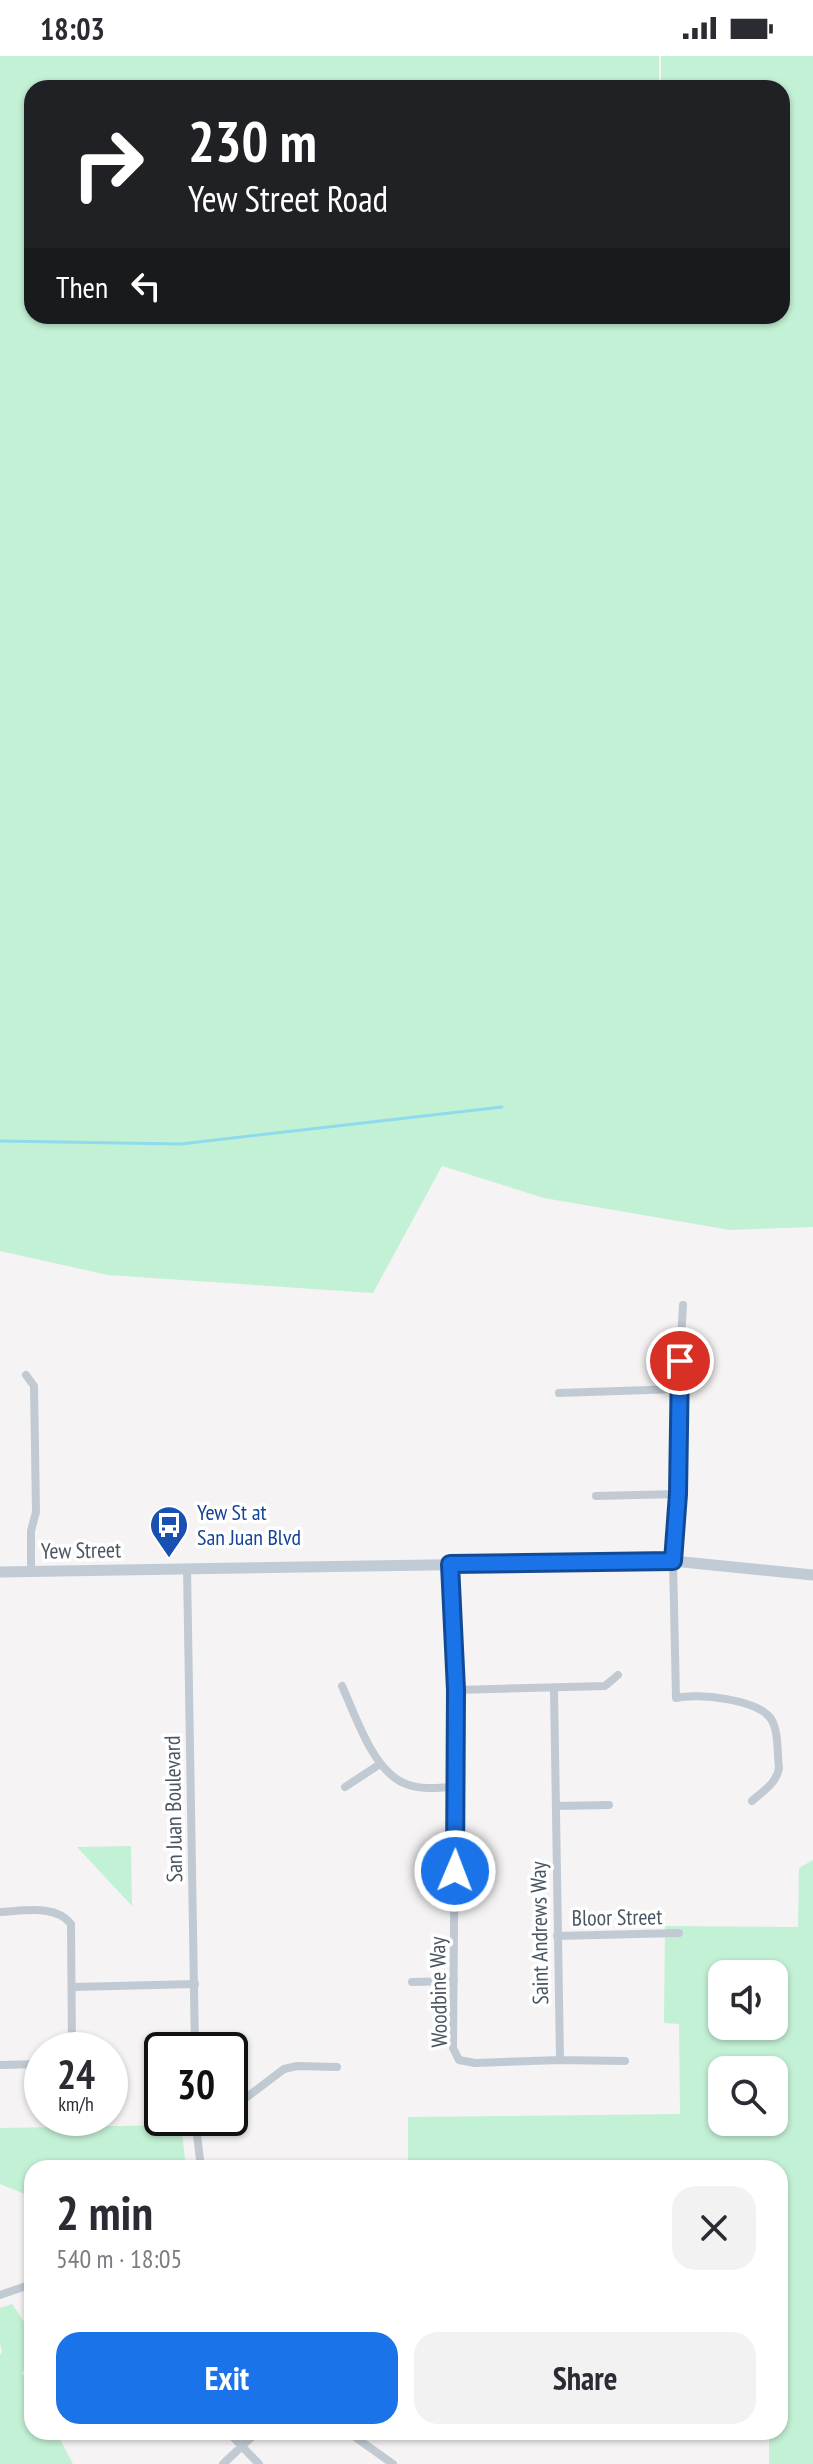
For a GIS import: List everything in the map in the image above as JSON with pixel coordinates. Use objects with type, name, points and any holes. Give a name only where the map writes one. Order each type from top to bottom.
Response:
[{"type":"street","points":[[683,1305],[673,1561],[676,1698],[703,1696],[738,1703],[766,1713],[773,1722],[778,1774],[775,1781],[752,1801]]},
{"type":"street","points":[[26,1375],[34,1386],[36,1512],[31,1531],[31,1571]]},
{"type":"street","points":[[559,1393],[678,1389]]},
{"type":"street","points":[[596,1496],[678,1494]]},
{"type":"street","name":"Yew Street","points":[[0,1572],[673,1561],[813,1575]]},
{"type":"street","name":"Woodbine Way","points":[[450,1564],[456,1690],[453,2048],[459,2060],[475,2063],[625,2061]]},
{"type":"street","name":"San Juan Boulevard","points":[[187,1568],[195,2032]]},
{"type":"street","points":[[456,1690],[605,1686],[618,1675]]},
{"type":"street","points":[[342,1686],[372,1751],[395,1779],[412,1786],[434,1789],[456,1787]]},
{"type":"street","name":"Saint Andrews Way","points":[[554,1688],[560,2060]]},
{"type":"street","points":[[345,1787],[380,1764]]},
{"type":"street","points":[[556,1806],[609,1805]]},
{"type":"street","points":[[0,1912],[51,1911],[67,1919],[72,1931],[72,2032]]},
{"type":"street","name":"Bloor Street","points":[[557,1936],[679,1933]]},
{"type":"street","points":[[412,1982],[454,1981]]},
{"type":"street","points":[[73,1987],[195,1984]]},
{"type":"street","points":[[0,2065],[24,2064]]},
{"type":"street","points":[[248,2096],[284,2069],[297,2066],[337,2067]]},
{"type":"street","points":[[197,2136],[200,2160]]},
{"type":"street","points":[[0,2295],[24,2287]]},
{"type":"street","points":[[235,2440],[259,2464]]},
{"type":"street","points":[[223,2464],[248,2440]]},
{"type":"street","points":[[359,2440],[393,2464]]},
{"type":"green space","points":[[0,56],[659,56],[659,80],[24,80],[24,324],[790,324],[790,80],[661,80],[661,56],[813,56],[813,1227],[730,1230],[544,1198],[442,1166],[373,1293],[108,1275],[0,1251]]},
{"type":"green space","points":[[131,1846],[132,1906],[77,1847]]},
{"type":"green space","points":[[813,1860],[813,2464],[769,2464],[769,2440],[788,2440],[788,2160],[408,2160],[408,2117],[680,2114],[679,2024],[664,2023],[665,1926],[798,1927],[799,1868]]},
{"type":"green space","points":[[128,2126],[144,2126],[144,2136],[182,2136],[185,2160],[24,2160],[24,2194],[0,2184],[0,2128],[24,2128],[24,2136],[128,2136]]},
{"type":"green space","points":[[12,2304],[24,2323],[24,2440],[60,2440],[73,2464],[0,2464],[0,2308]]},
{"type":"waterway","points":[[0,1141],[181,1144],[502,1107]]},
{"type":"place","name":"Yew St at San Juan Blvd","points":[[169,1559]]},
{"type":"route","points":[[455,1871],[456,1690],[450,1564],[673,1561],[678,1494],[680,1361]]}]
